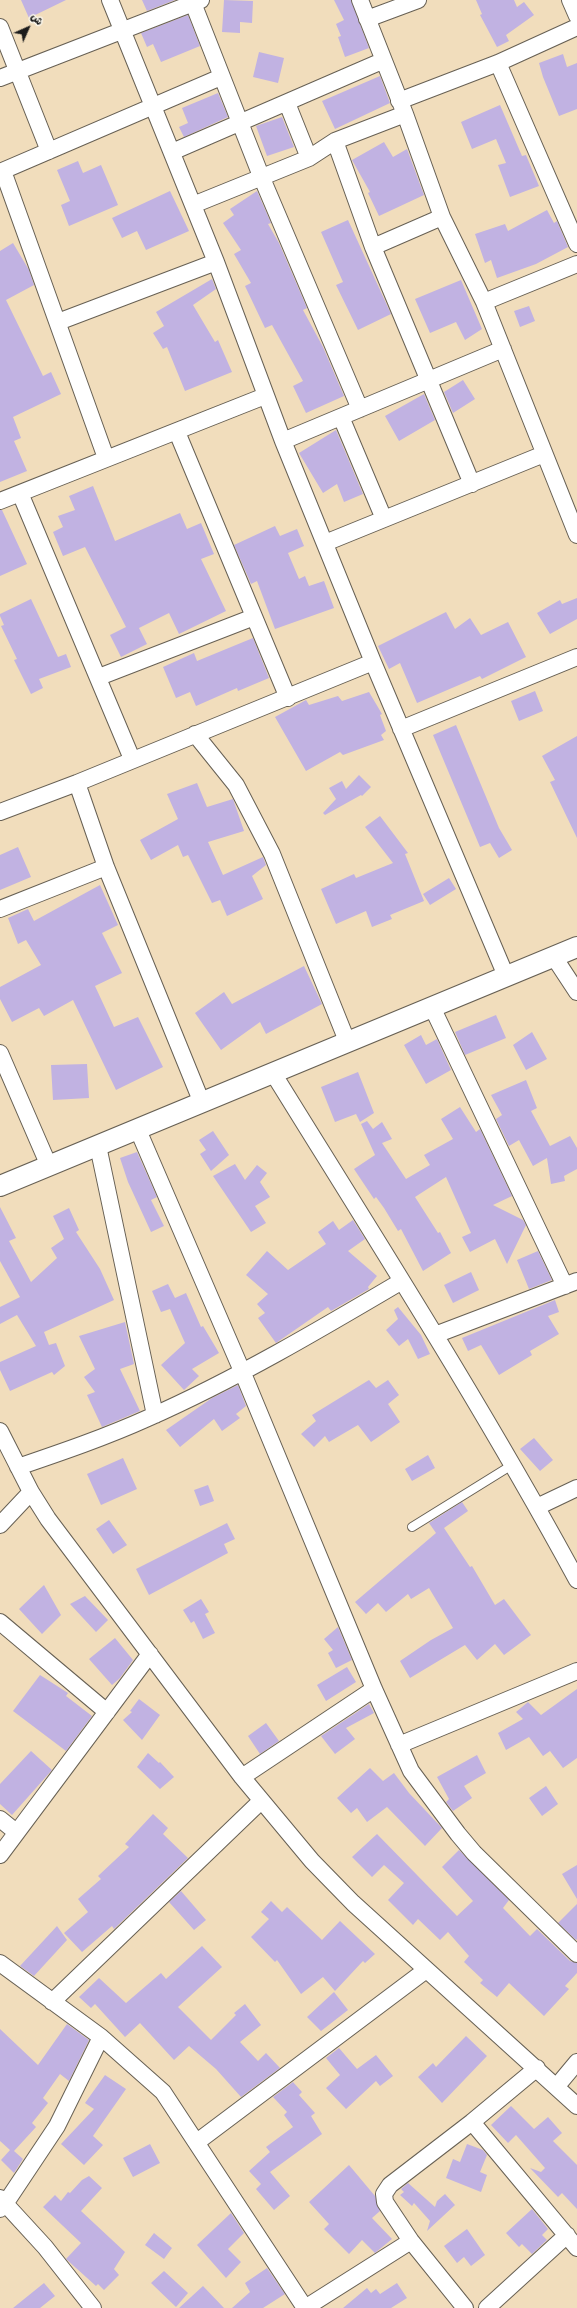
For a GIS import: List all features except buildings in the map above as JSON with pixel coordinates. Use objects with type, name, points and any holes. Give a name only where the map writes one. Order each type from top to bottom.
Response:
[{"type":"street","points":[[110,0],[216,262],[283,441],[373,662],[506,976]]},
{"type":"street","points":[[360,0],[382,61],[402,107],[442,217],[484,302],[577,535]]},
{"type":"street","points":[[366,19],[418,0]]},
{"type":"street","points":[[570,0],[577,16]]},
{"type":"street","points":[[0,78],[197,2],[221,77],[261,176],[360,409]]},
{"type":"street","points":[[0,27],[49,151]]},
{"type":"street","points":[[193,205],[261,176],[309,158],[335,141],[402,107],[577,27]]},
{"type":"street","points":[[172,152],[382,61]]},
{"type":"street","points":[[498,63],[577,244]]},
{"type":"street","points":[[106,458],[58,322],[1,172],[221,77]]},
{"type":"street","points":[[287,103],[309,158]]},
{"type":"street","points":[[335,141],[374,247],[472,484]]},
{"type":"street","points":[[374,247],[442,217]]},
{"type":"street","points":[[58,322],[216,262]]},
{"type":"street","points":[[484,302],[577,264]]},
{"type":"street","points":[[283,441],[503,349]]},
{"type":"street","points":[[0,501],[106,458],[178,432],[265,396]]},
{"type":"street","points":[[341,417],[384,519]]},
{"type":"street","points":[[178,432],[288,698]]},
{"type":"street","points":[[325,543],[544,454]]},
{"type":"street","points":[[20,492],[99,677],[132,759]]},
{"type":"street","points":[[99,677],[254,617]]},
{"type":"street","points":[[401,729],[577,657]]},
{"type":"street","points":[[0,812],[77,783],[132,759],[288,698],[373,662]]},
{"type":"street","points":[[195,734],[236,785],[272,854],[347,1041]]},
{"type":"street","points":[[77,783],[106,867],[202,1103]]},
{"type":"street","points":[[0,909],[106,867]]},
{"type":"street","points":[[0,1186],[577,947]]},
{"type":"street","points":[[554,956],[577,992]]},
{"type":"street","points":[[432,1007],[571,1283],[435,1335]]},
{"type":"street","points":[[0,1053],[49,1166]]},
{"type":"street","points":[[273,1073],[435,1335],[537,1506],[577,1580]]},
{"type":"street","points":[[138,1130],[242,1371],[374,1689],[411,1771],[458,1834],[577,1954]]},
{"type":"street","points":[[98,1146],[155,1415]]},
{"type":"street","points":[[18,1467],[98,1438],[155,1415],[316,1332],[402,1281]]},
{"type":"street","points":[[0,1432],[31,1492],[82,1565],[242,1777],[312,1861],[353,1904],[557,2086],[577,2106]]},
{"type":"street","points":[[537,1506],[577,1488]]},
{"type":"street","points":[[0,1525],[31,1492]]},
{"type":"street","points":[[0,1622],[107,1712]]},
{"type":"street","points":[[0,1855],[150,1654]]},
{"type":"street","points":[[398,1745],[577,1671]]},
{"type":"street","points":[[242,1777],[374,1689]]},
{"type":"street","points":[[52,2002],[261,1801]]},
{"type":"street","points":[[0,1819],[16,1832]]},
{"type":"street","points":[[0,1963],[101,2037],[163,2092],[305,2308],[411,2241]]},
{"type":"street","points":[[197,2142],[426,1970]]},
{"type":"street","points":[[92,2308],[45,2247],[2,2203],[57,2126],[101,2037]]},
{"type":"street","points":[[557,2086],[577,2062]]},
{"type":"street","points":[[465,2308],[411,2241],[385,2202],[384,2194],[390,2185],[472,2122],[537,2068]]},
{"type":"street","points":[[472,2122],[577,2248]]},
{"type":"street","points":[[488,2308],[567,2235]]},
{"type":"lane","points":[[412,1527],[512,1465]]}]
